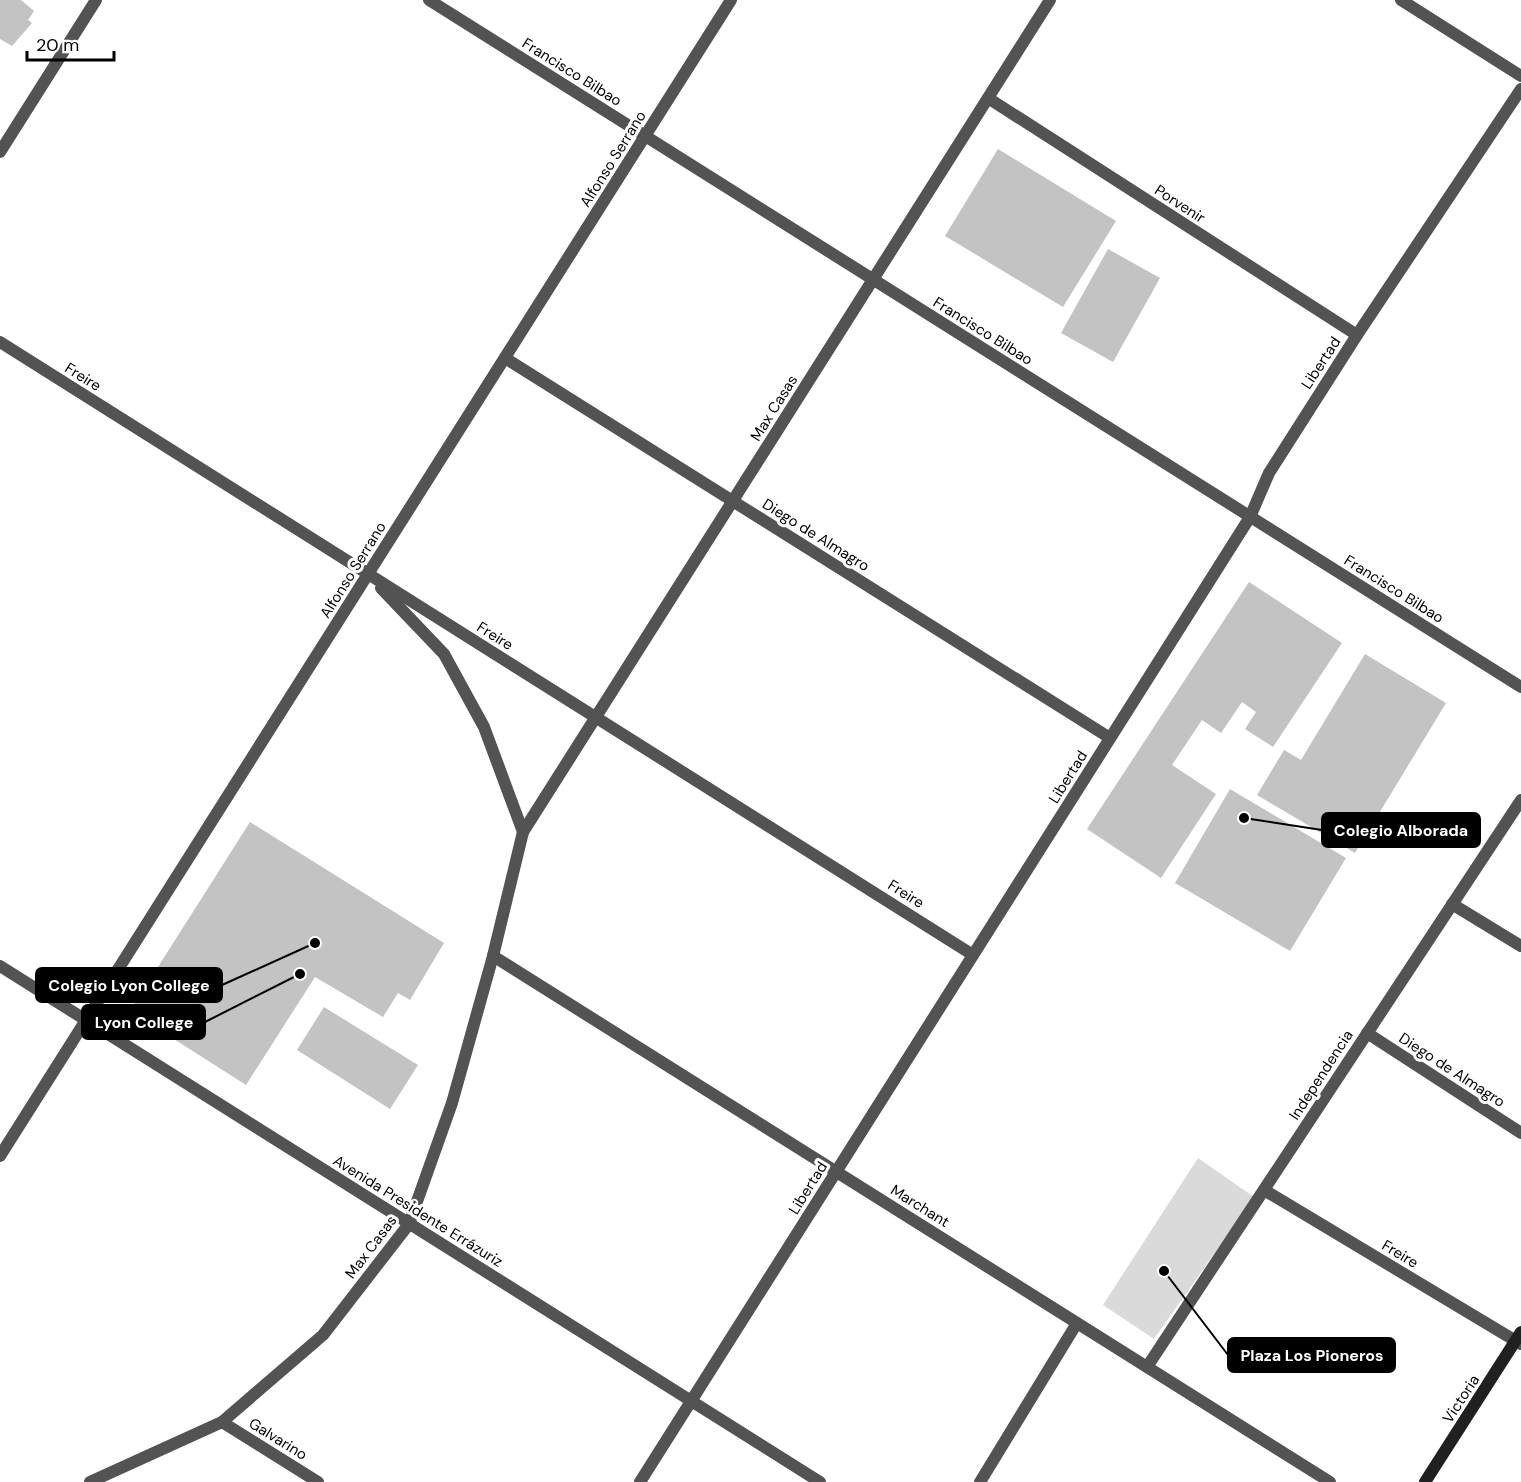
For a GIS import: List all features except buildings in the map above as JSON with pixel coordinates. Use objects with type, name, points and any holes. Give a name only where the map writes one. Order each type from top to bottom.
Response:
[{"type":"main road","name":"Victoria","points":[[1425,1482],[1519,1339]]},
{"type":"street","points":[[0,152],[96,0]]},
{"type":"street","name":"Francisco Bilbao","points":[[429,0],[1521,687]]},
{"type":"street","name":"Alfonso Serrano","points":[[0,1156],[731,0]]},
{"type":"street","name":"Max Casas","points":[[90,1482],[222,1422],[324,1335],[409,1224],[452,1103],[493,956],[523,832],[1050,0]]},
{"type":"street","points":[[1401,0],[1521,76]]},
{"type":"street","name":"Libertad","points":[[640,1482],[1250,517],[1269,473],[1357,335],[1521,89]]},
{"type":"street","name":"Porvenir","points":[[988,98],[1357,335]]},
{"type":"street","name":"Freire","points":[[0,342],[974,955]]},
{"type":"street","name":"Diego de Almagro","points":[[505,358],[1110,738]]},
{"type":"street","points":[[368,574],[444,654],[484,727],[523,832]]},
{"type":"street","name":"Independencia","points":[[1147,1367],[1521,800]]},
{"type":"street","points":[[1452,904],[1521,946]]},
{"type":"street","name":"Marchant","points":[[493,956],[1330,1482]]},
{"type":"street","name":"Avenida Presidente Errázuriz","points":[[0,966],[820,1482]]},
{"type":"street","name":"Diego de Almagro","points":[[1367,1033],[1521,1132]]},
{"type":"street","name":"Freire","points":[[1264,1190],[1519,1339]]},
{"type":"street","points":[[980,1482],[1077,1323]]},
{"type":"street","name":"Galvarino","points":[[222,1422],[318,1482]]},
{"type":"shaded area","points":[[1198,1158],[1254,1197],[1154,1339],[1103,1305]]},
{"type":"place","name":"Colegio Alborada","points":[[1244,818]]},
{"type":"place","name":"Colegio Lyon College","points":[[315,943]]},
{"type":"place","name":"Lyon College","points":[[300,974]]},
{"type":"place","name":"Plaza Los Pioneros","points":[[1164,1271]]}]
